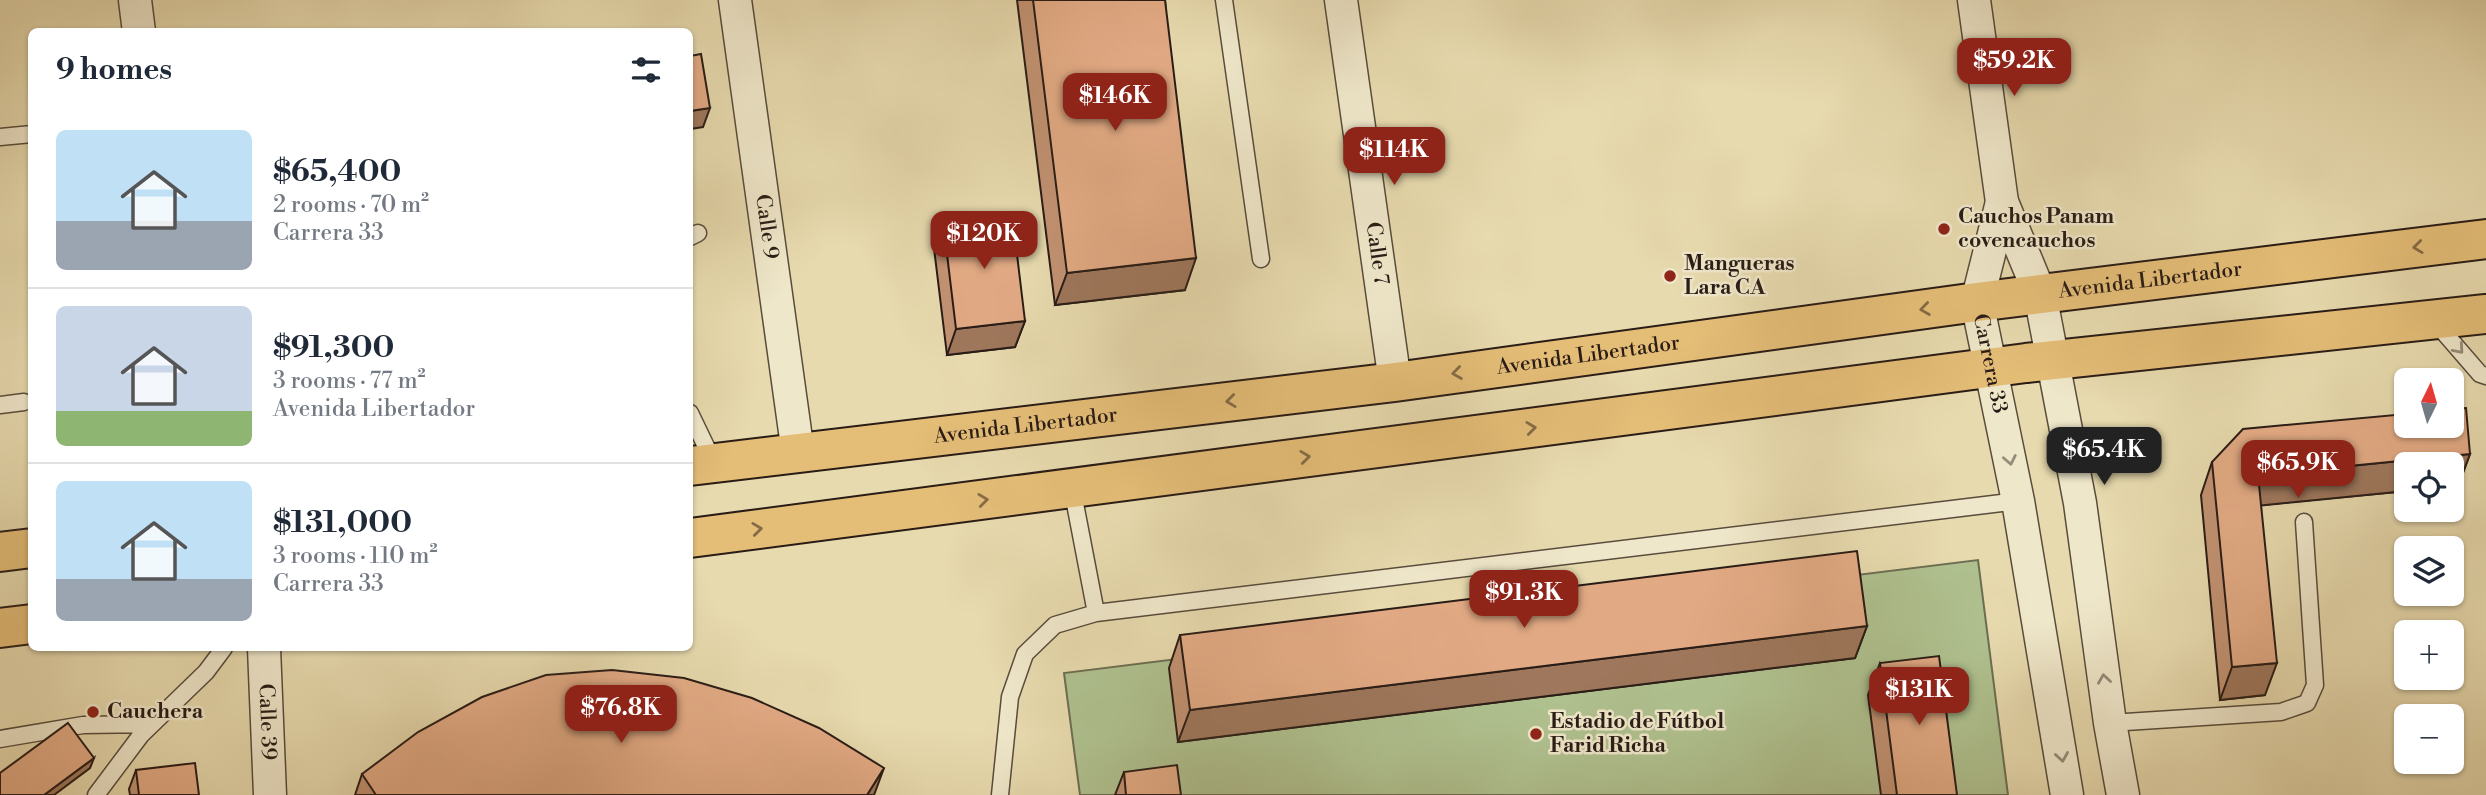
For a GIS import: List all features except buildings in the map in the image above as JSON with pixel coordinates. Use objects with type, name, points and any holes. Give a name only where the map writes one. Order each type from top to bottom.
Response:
[{"type":"main road","name":"Avenida Libertador","points":[[702,465],[1395,382],[1977,302],[2486,239]]},
{"type":"main road","points":[[693,538],[2053,360],[2486,314]]},
{"type":"main road","points":[[0,552],[28,548]]},
{"type":"main road","points":[[0,628],[28,624]]},
{"type":"street","points":[[135,0],[138,28]]},
{"type":"street","name":"Calle 9","points":[[735,0],[798,453]]},
{"type":"street","name":"Calle 7","points":[[1341,0],[1395,382]]},
{"type":"street","points":[[1974,0],[2002,202],[2040,294],[2080,503],[2110,723],[2123,795]]},
{"type":"street","name":"Carrera 33","points":[[2002,202],[1977,302],[2018,501],[2067,795]]},
{"type":"street","name":"Calle 39","points":[[264,651],[270,795]]},
{"type":"lane","points":[[1224,0],[1261,260]]},
{"type":"lane","points":[[0,136],[28,134]]},
{"type":"lane","points":[[2433,320],[2480,374],[2486,376]]},
{"type":"lane","points":[[0,405],[24,402]]},
{"type":"lane","points":[[693,425],[702,465]]},
{"type":"lane","points":[[1072,488],[1096,613]]},
{"type":"lane","points":[[1000,795],[1010,697],[1025,654],[1055,625],[1096,613],[2018,501]]},
{"type":"lane","points":[[2110,723],[2281,712],[2307,703],[2315,685],[2304,522]]},
{"type":"lane","points":[[96,795],[141,736],[206,672],[222,651]]},
{"type":"lane","points":[[0,739],[83,725],[152,724]]},
{"type":"green space","name":"Estadio de Fútbol Farid Richa","points":[[1978,560],[2008,795],[1080,795],[1064,673]]},
{"type":"place","name":"Cauchos Panam covencauchos","points":[[1944,229]]},
{"type":"place","name":"Mangueras Lara CA","points":[[1670,276]]},
{"type":"place","name":"Cauchera","points":[[93,712]]},
{"type":"place","name":"Estadio de Fútbol Farid Richa","points":[[1536,734]]}]
